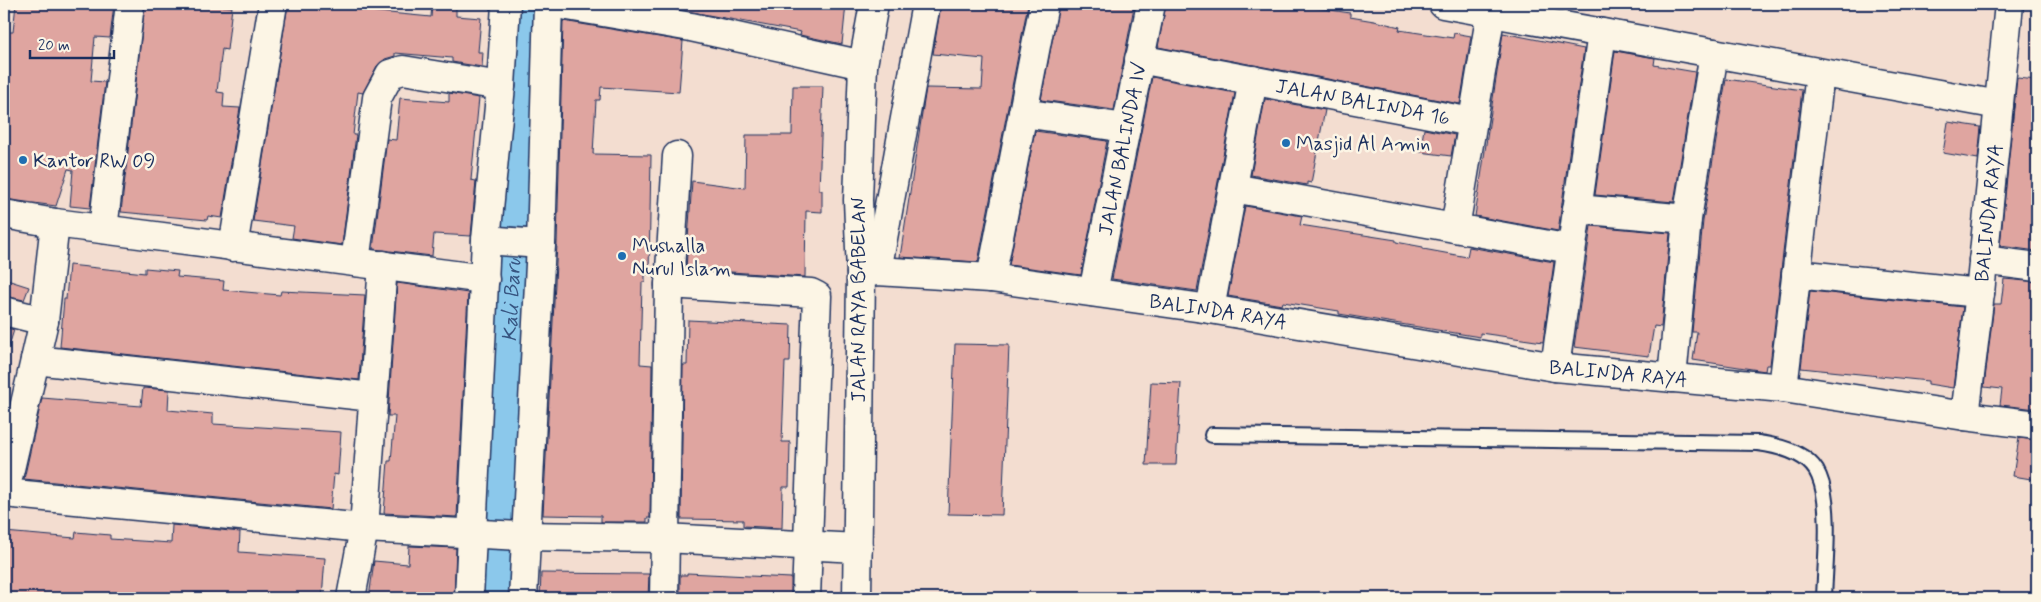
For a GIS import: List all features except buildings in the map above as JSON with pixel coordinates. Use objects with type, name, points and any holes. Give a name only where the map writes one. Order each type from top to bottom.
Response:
[{"type":"street","points":[[103,229],[130,4]]},
{"type":"street","points":[[233,247],[273,4]]},
{"type":"street","points":[[469,598],[476,534],[485,279],[502,86],[506,4]]},
{"type":"street","points":[[523,598],[523,536],[535,242],[548,4]]},
{"type":"street","points":[[556,4],[691,27],[863,66]]},
{"type":"street","name":"JALAN RAYA BABELAN","points":[[857,598],[869,272],[858,200],[863,66],[874,4]]},
{"type":"street","points":[[869,272],[926,4]]},
{"type":"street","points":[[991,278],[1044,4]]},
{"type":"street","name":"JALAN BALINDA IV","points":[[1093,292],[1151,4]]},
{"type":"street","points":[[1443,4],[1999,106]]},
{"type":"street","name":"BALINDA RAYA","points":[[869,272],[991,278],[1210,309],[1555,367],[1783,388],[1965,416],[1980,293],[2009,4]]},
{"type":"street","points":[[1455,228],[1491,12]]},
{"type":"street","points":[[1555,367],[1570,249],[1602,33]]},
{"type":"street","points":[[1672,378],[1687,219],[1714,53]]},
{"type":"street","name":"JALAN BALINDA 16","points":[[1139,59],[1472,122]]},
{"type":"street","points":[[355,262],[377,98],[390,74],[403,70],[502,86]]},
{"type":"street","points":[[1783,388],[1820,73]]},
{"type":"street","points":[[1210,309],[1253,80]]},
{"type":"street","points":[[1023,113],[1126,128]]},
{"type":"street","points":[[664,598],[669,284],[677,156]]},
{"type":"street","points":[[1233,188],[1570,249]]},
{"type":"street","points":[[1577,209],[1687,219]]},
{"type":"street","points":[[4,214],[55,223],[485,279]]},
{"type":"street","points":[[55,223],[44,321],[4,494],[364,528],[523,536],[664,538],[858,548]]},
{"type":"street","points":[[489,241],[535,242]]},
{"type":"street","points":[[1983,260],[2037,267]]},
{"type":"street","points":[[351,598],[364,528],[383,266]]},
{"type":"street","points":[[1796,274],[1980,293]]},
{"type":"street","points":[[669,284],[811,293],[817,296],[806,598]]},
{"type":"street","points":[[4,311],[44,321]]},
{"type":"street","points":[[35,360],[373,397]]},
{"type":"street","points":[[1965,416],[2037,426]]},
{"type":"lane","points":[[1212,435],[1758,443],[1777,446],[1792,452],[1806,461],[1819,475],[1826,502],[1824,598]]},
{"type":"waterway","name":"Kali Baru","points":[[497,598],[525,4]]},
{"type":"place","name":"Masjid Al Amin","points":[[1286,143]]},
{"type":"place","name":"Kantor RW 09","points":[[23,160]]},
{"type":"place","name":"Mushalla Nurul Islam","points":[[622,256]]}]
